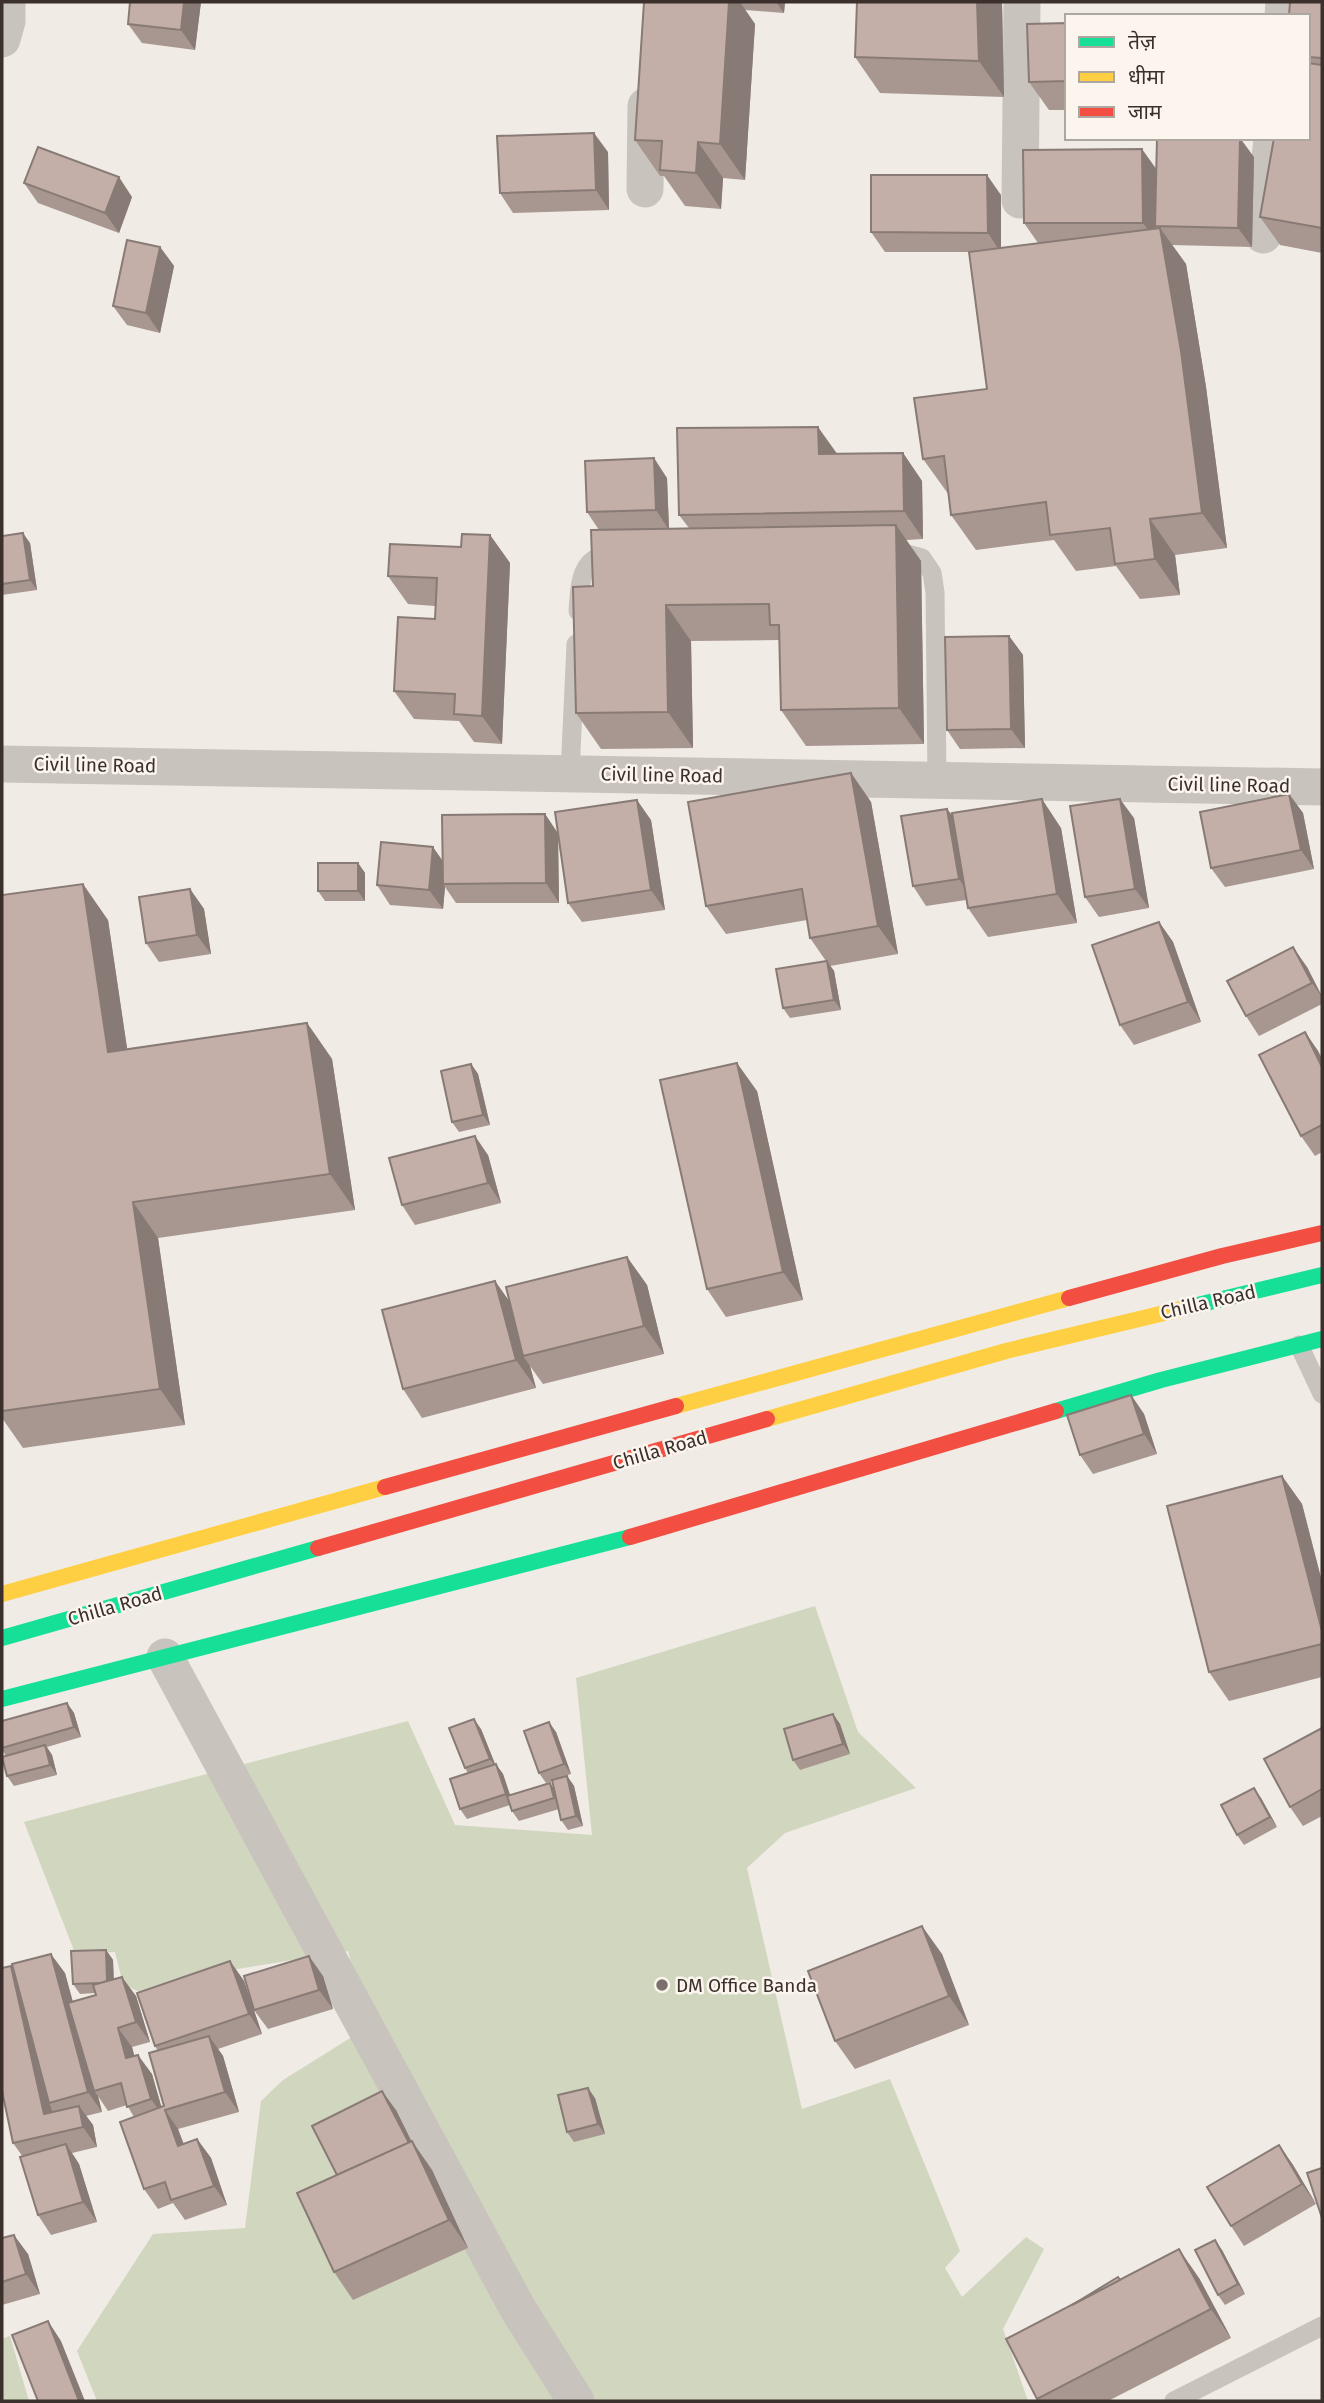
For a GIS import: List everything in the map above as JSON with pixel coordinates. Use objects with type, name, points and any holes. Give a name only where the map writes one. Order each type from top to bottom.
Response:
[{"type":"street","points":[[2,38],[7,21],[7,2]]},
{"type":"street","points":[[1020,200],[1033,24]]},
{"type":"street","points":[[645,189],[646,72]]},
{"type":"street","points":[[1263,235],[1272,140]]},
{"type":"street","name":"Civil line Road","points":[[2,764],[1322,787]]},
{"type":"street","points":[[2,1594],[1222,1256],[1322,1233]]},
{"type":"street","name":"Chilla Road","points":[[2,1638],[1006,1351],[1322,1275]]},
{"type":"street","points":[[2,1699],[641,1534],[1161,1380],[1322,1339]]},
{"type":"street","points":[[165,1657],[518,2309],[576,2401]]},
{"type":"lane","points":[[570,774],[579,587],[588,563],[600,554],[629,552]]},
{"type":"lane","points":[[876,553],[903,553],[922,558],[932,573],[935,592],[937,779]]},
{"type":"lane","points":[[1299,1345],[1322,1394]]},
{"type":"lane","points":[[1174,2401],[1322,2326]]},
{"type":"green space","points":[[815,1606],[858,1732],[916,1788],[785,1833],[747,1868],[802,2109],[890,2079],[960,2251],[945,2268],[962,2297],[1026,2237],[1044,2249],[1003,2329],[1028,2401],[97,2401],[77,2351],[153,2234],[245,2228],[261,2101],[283,2080],[368,2027],[348,1951],[225,1971],[158,2001],[123,1984],[115,1952],[75,1953],[24,1822],[408,1721],[455,1825],[592,1835],[576,1678]]},
{"type":"green space","points":[[10,2336],[29,2401],[2,2401],[2,2339]]},
{"type":"building","points":[[130,2],[184,2],[181,30],[128,24]]},
{"type":"building","points":[[644,2],[729,2],[720,144],[698,142],[696,173],[660,170],[662,141],[635,140]]},
{"type":"building","points":[[857,2],[977,2],[979,61],[855,57]]},
{"type":"building","points":[[1290,2],[1322,2],[1322,58],[1310,57],[1310,14],[1289,14]]},
{"type":"building","points":[[1065,23],[1065,81],[1029,82],[1027,24]]},
{"type":"building","points":[[1310,63],[1322,65],[1322,228],[1260,217],[1274,140],[1310,140]]},
{"type":"building","points":[[594,133],[596,190],[500,193],[497,136]]},
{"type":"building","points":[[1157,140],[1240,140],[1238,228],[1155,226]]},
{"type":"building","points":[[38,147],[119,177],[105,213],[24,183]]},
{"type":"building","points":[[1142,149],[1143,223],[1024,223],[1023,150]]},
{"type":"building","points":[[871,175],[987,175],[988,233],[871,232]]},
{"type":"building","points":[[1160,228],[1181,351],[1202,513],[1150,519],[1155,559],[1115,564],[1110,528],[1050,535],[1046,502],[951,515],[944,456],[923,459],[914,398],[987,389],[969,252]]},
{"type":"building","points":[[127,240],[160,247],[146,313],[113,306]]},
{"type":"building","points":[[818,427],[819,454],[903,453],[904,511],[679,515],[677,428]]},
{"type":"building","points":[[654,458],[656,510],[587,512],[585,461]]},
{"type":"building","points":[[896,525],[899,708],[781,710],[779,625],[770,625],[769,604],[666,605],[668,712],[576,713],[573,587],[593,586],[591,530]]},
{"type":"building","points":[[23,533],[30,580],[2,584],[2,536]]},
{"type":"building","points":[[462,534],[490,535],[482,716],[454,714],[455,694],[394,691],[398,617],[435,619],[437,578],[388,576],[390,544],[461,547]]},
{"type":"building","points":[[1009,636],[1011,729],[947,730],[945,637]]},
{"type":"building","points":[[851,773],[878,926],[810,938],[802,889],[706,906],[688,802]]},
{"type":"building","points":[[1289,794],[1301,850],[1211,868],[1200,812]]},
{"type":"building","points":[[1042,799],[1057,894],[968,908],[952,813]]},
{"type":"building","points":[[1120,799],[1135,889],[1085,897],[1070,806]]},
{"type":"building","points":[[637,800],[651,890],[568,903],[555,812]]},
{"type":"building","points":[[947,809],[959,879],[913,886],[901,816]]},
{"type":"building","points":[[545,814],[546,883],[443,884],[442,815]]},
{"type":"building","points":[[381,842],[433,847],[429,890],[377,885]]},
{"type":"building","points":[[318,863],[358,863],[358,891],[318,891]]},
{"type":"building","points":[[83,884],[108,1052],[307,1023],[330,1174],[133,1202],[160,1389],[2,1411],[2,895]]},
{"type":"building","points":[[190,889],[197,935],[146,943],[139,897]]},
{"type":"building","points":[[1159,922],[1188,1002],[1120,1025],[1092,945]]},
{"type":"building","points":[[1293,947],[1312,983],[1246,1016],[1227,981]]},
{"type":"building","points":[[827,961],[834,1000],[783,1008],[776,969]]},
{"type":"building","points":[[1305,1032],[1322,1067],[1322,1125],[1301,1136],[1259,1055]]},
{"type":"building","points":[[737,1063],[783,1272],[707,1289],[660,1080]]},
{"type":"building","points":[[471,1064],[483,1115],[452,1122],[441,1071]]},
{"type":"building","points":[[475,1136],[488,1183],[402,1205],[389,1158]]},
{"type":"building","points":[[627,1257],[644,1326],[523,1356],[506,1287]]},
{"type":"building","points":[[495,1281],[516,1360],[403,1389],[382,1310]]},
{"type":"building","points":[[1131,1395],[1144,1434],[1080,1455],[1067,1415]]},
{"type":"building","points":[[1282,1476],[1322,1631],[1322,1644],[1209,1672],[1167,1506]]},
{"type":"building","points":[[67,1703],[74,1727],[2,1748],[2,1721]]},
{"type":"building","points":[[833,1714],[843,1744],[793,1760],[784,1729]]},
{"type":"building","points":[[474,1719],[490,1759],[465,1768],[449,1728]]},
{"type":"building","points":[[549,1722],[564,1764],[539,1773],[524,1731]]},
{"type":"building","points":[[1322,1728],[1322,1789],[1290,1807],[1264,1759]]},
{"type":"building","points":[[45,1745],[50,1765],[7,1776],[2,1757]]},
{"type":"building","points":[[496,1764],[506,1794],[460,1809],[450,1779]]},
{"type":"building","points":[[567,1776],[576,1816],[561,1820],[552,1780]]},
{"type":"building","points":[[550,1783],[554,1798],[512,1811],[507,1796]]},
{"type":"building","points":[[1254,1788],[1270,1817],[1237,1835],[1221,1805]]},
{"type":"building","points":[[922,1926],[949,1996],[835,2041],[808,1971]]},
{"type":"building","points":[[106,1950],[107,1981],[73,1984],[71,1951]]},
{"type":"building","points":[[51,1954],[88,2092],[49,2103],[12,1964]]},
{"type":"building","points":[[309,1956],[319,1990],[254,2010],[244,1976]]},
{"type":"building","points":[[230,1961],[249,2014],[155,2046],[137,1993]]},
{"type":"building","points":[[11,1966],[44,2114],[79,2106],[83,2127],[13,2143],[2,2091],[2,1968]]},
{"type":"building","points":[[122,1977],[136,2022],[118,2028],[126,2058],[138,2055],[151,2099],[127,2107],[121,2083],[94,2091],[68,2003],[96,1995],[93,1985]]},
{"type":"building","points":[[209,2036],[225,2092],[165,2110],[178,2146],[197,2139],[214,2186],[171,2200],[165,2182],[144,2189],[120,2122],[164,2106],[149,2053]]},
{"type":"building","points":[[588,2088],[598,2124],[567,2132],[558,2095]]},
{"type":"building","points":[[382,2091],[409,2143],[337,2175],[312,2126]]},
{"type":"building","points":[[412,2141],[449,2220],[334,2272],[297,2193]]},
{"type":"building","points":[[66,2144],[83,2202],[38,2215],[20,2157]]},
{"type":"building","points":[[1279,2145],[1302,2184],[1231,2226],[1207,2187]]},
{"type":"building","points":[[1322,2168],[1322,2218],[1307,2173]]},
{"type":"building","points":[[14,2235],[26,2274],[2,2282],[2,2238]]},
{"type":"building","points":[[1215,2240],[1238,2284],[1218,2295],[1195,2250]]},
{"type":"building","points":[[1179,2249],[1211,2309],[1037,2399],[1006,2339]]},
{"type":"building","points":[[1118,2277],[1120,2280],[1072,2305]]},
{"type":"building","points":[[48,2321],[79,2401],[38,2401],[12,2335]]},
{"type":"traffic: fast","points":[[1181,1309],[1322,1275]]},
{"type":"traffic: fast","points":[[1056,1411],[1161,1380],[1322,1339]]},
{"type":"traffic: fast","points":[[2,1699],[630,1537]]},
{"type":"traffic: fast","points":[[2,1638],[318,1548]]},
{"type":"traffic: slow","points":[[676,1406],[1069,1298]]},
{"type":"traffic: slow","points":[[767,1419],[1006,1351],[1181,1309]]},
{"type":"traffic: slow","points":[[2,1594],[385,1487]]},
{"type":"traffic: jam","points":[[1069,1298],[1222,1256],[1322,1233]]},
{"type":"traffic: jam","points":[[385,1487],[676,1406]]},
{"type":"traffic: jam","points":[[630,1537],[1056,1411]]},
{"type":"traffic: jam","points":[[318,1548],[767,1419]]},
{"type":"place","name":"DM Office Banda","points":[[662,1985]]}]
